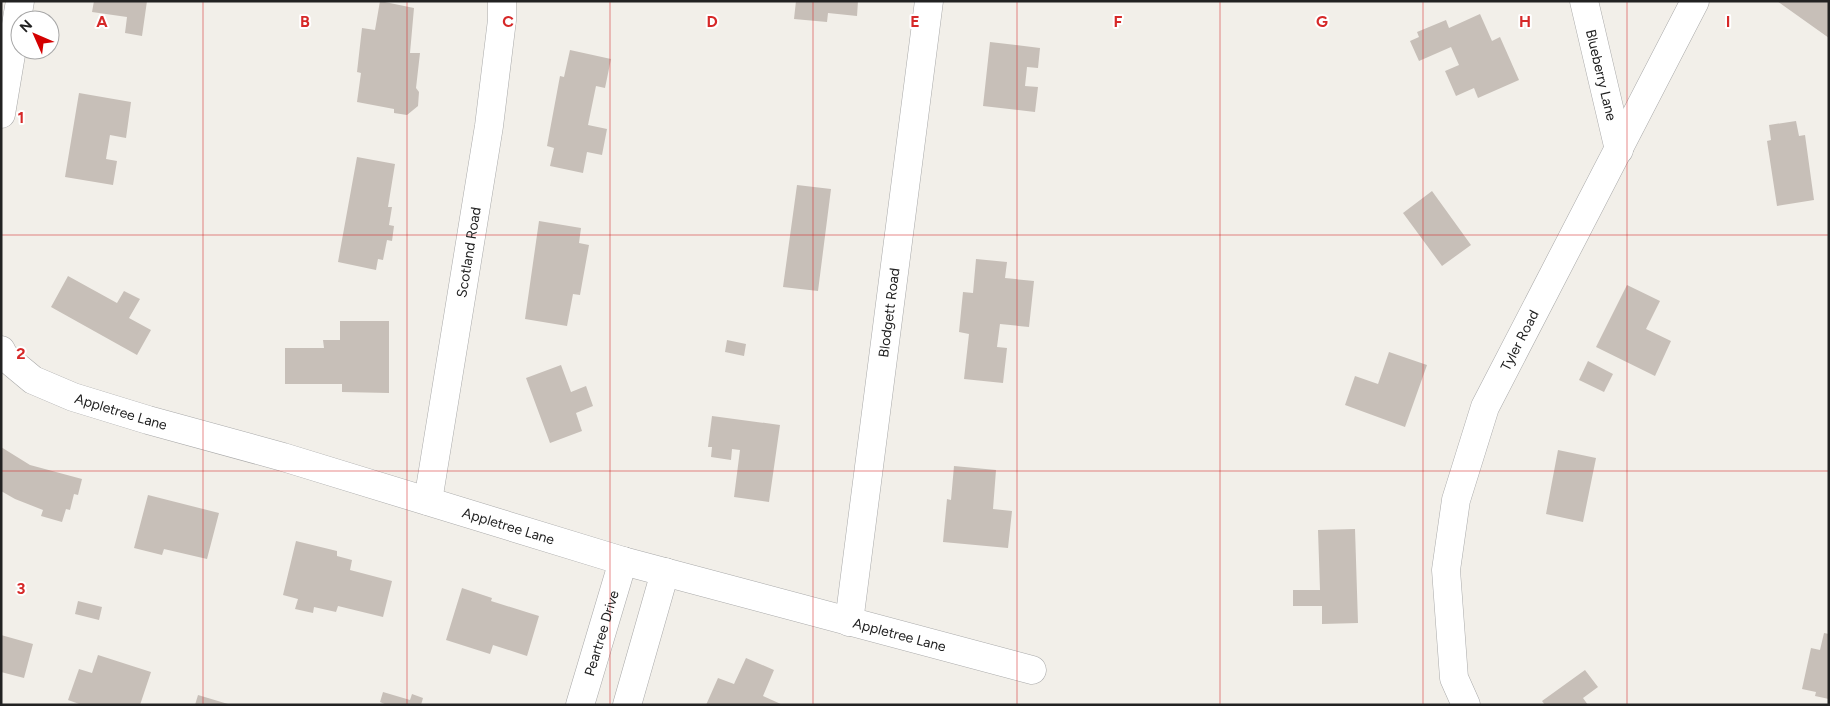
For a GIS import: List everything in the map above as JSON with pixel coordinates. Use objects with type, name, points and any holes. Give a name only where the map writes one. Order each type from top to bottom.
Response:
[{"type":"street","points":[[1,114],[20,1]]},
{"type":"street","name":"Scotland Road","points":[[428,501],[489,126],[502,20],[502,1]]},
{"type":"street","name":"Blodgett Road","points":[[849,622],[930,1]]},
{"type":"street","name":"Blueberry Lane","points":[[1584,1],[1619,150]]},
{"type":"street","name":"Tyler Road","points":[[1466,705],[1454,678],[1446,570],[1456,500],[1485,407],[1695,1]]},
{"type":"street","name":"Appletree Lane","points":[[1,350],[4,356],[33,380],[73,397],[148,420],[283,457],[623,561],[1032,670]]},
{"type":"street","name":"Peartree Drive","points":[[580,705],[623,561]]},
{"type":"street","points":[[627,705],[665,572]]},
{"type":"building","points":[[94,1],[147,1],[142,36],[125,33],[127,17],[92,12]]},
{"type":"building","points":[[380,1],[414,8],[410,53],[420,53],[416,88],[419,92],[418,106],[407,115],[394,113],[394,109],[357,102],[361,73],[357,72],[362,28],[375,30]]},
{"type":"building","points":[[796,1],[858,1],[857,16],[828,13],[827,22],[794,19]]},
{"type":"building","points":[[1777,1],[1829,1],[1829,38]]},
{"type":"building","points":[[1480,14],[1492,41],[1500,37],[1519,80],[1478,98],[1474,88],[1456,96],[1445,71],[1459,65],[1451,47],[1419,61],[1410,41],[1419,37],[1417,32],[1446,20],[1449,28]]},
{"type":"building","points":[[990,42],[1040,48],[1038,68],[1027,67],[1025,86],[1038,87],[1035,112],[983,106]]},
{"type":"building","points":[[570,50],[611,59],[605,88],[596,86],[588,125],[607,129],[602,155],[587,152],[583,173],[550,166],[554,148],[547,146],[560,76],[564,77]]},
{"type":"building","points":[[79,93],[131,102],[126,138],[110,135],[106,159],[117,161],[113,185],[65,177]]},
{"type":"building","points":[[1796,121],[1799,136],[1805,135],[1814,200],[1777,206],[1767,141],[1771,140],[1769,125]]},
{"type":"building","points":[[357,157],[395,164],[388,207],[392,207],[389,225],[394,226],[392,241],[387,240],[383,260],[378,259],[376,270],[338,262]]},
{"type":"building","points":[[797,185],[831,189],[818,291],[783,287]]},
{"type":"building","points":[[1432,191],[1471,245],[1442,266],[1403,213]]},
{"type":"building","points":[[539,221],[581,228],[579,243],[589,245],[580,295],[573,294],[567,326],[525,319]]},
{"type":"building","points":[[976,259],[1007,262],[1005,278],[1034,281],[1029,327],[1000,324],[997,347],[1007,348],[1003,383],[964,379],[969,334],[959,332],[963,292],[973,293]]},
{"type":"building","points":[[68,276],[117,303],[124,291],[140,299],[129,318],[151,330],[137,355],[51,307]]},
{"type":"building","points":[[1627,285],[1660,301],[1646,329],[1671,341],[1655,376],[1596,347]]},
{"type":"building","points":[[340,321],[389,321],[389,393],[342,392],[342,384],[285,384],[285,348],[324,348],[323,340],[340,340]]},
{"type":"building","points":[[727,340],[746,344],[744,356],[725,352]]},
{"type":"building","points":[[1389,352],[1427,365],[1405,427],[1345,405],[1355,376],[1378,384]]},
{"type":"building","points":[[1588,361],[1613,374],[1604,392],[1579,380]]},
{"type":"building","points":[[561,365],[571,392],[586,386],[593,406],[576,413],[582,431],[550,443],[526,378]]},
{"type":"building","points":[[712,416],[780,425],[769,502],[734,497],[740,450],[732,449],[731,460],[711,457],[712,447],[708,447]]},
{"type":"building","points":[[1,447],[30,465],[82,479],[78,495],[74,494],[70,510],[66,509],[62,522],[41,516],[43,510],[15,499],[1,491]]},
{"type":"building","points":[[1558,450],[1596,458],[1583,522],[1546,514]]},
{"type":"building","points":[[954,466],[996,470],[993,509],[1012,511],[1008,548],[943,542],[947,499],[951,500]]},
{"type":"building","points":[[148,495],[219,513],[207,559],[164,549],[162,555],[134,548]]},
{"type":"building","points":[[1355,529],[1358,623],[1322,624],[1322,606],[1293,606],[1293,590],[1320,590],[1318,530]]},
{"type":"building","points":[[296,541],[337,551],[337,556],[352,560],[350,570],[392,581],[383,617],[338,606],[336,612],[314,607],[313,613],[295,609],[298,599],[283,595]]},
{"type":"building","points":[[462,588],[492,598],[491,601],[539,616],[527,656],[493,645],[490,654],[446,640]]},
{"type":"building","points":[[78,601],[102,607],[99,620],[75,614]]},
{"type":"building","points":[[1824,633],[1829,634],[1829,699],[1815,696],[1816,692],[1802,689],[1811,648],[1820,650]]},
{"type":"building","points":[[1,635],[33,644],[24,678],[1,672]]},
{"type":"building","points":[[98,655],[151,672],[140,705],[82,705],[68,700],[79,669],[92,673]]},
{"type":"building","points":[[746,658],[774,670],[763,696],[783,705],[706,705],[718,678],[734,684]]},
{"type":"building","points":[[1585,670],[1598,687],[1583,698],[1588,705],[1545,705],[1542,701]]},
{"type":"building","points":[[383,692],[410,700],[412,694],[423,698],[421,705],[387,705],[380,702]]},
{"type":"building","points":[[198,695],[228,704],[228,705],[195,705]]}]
